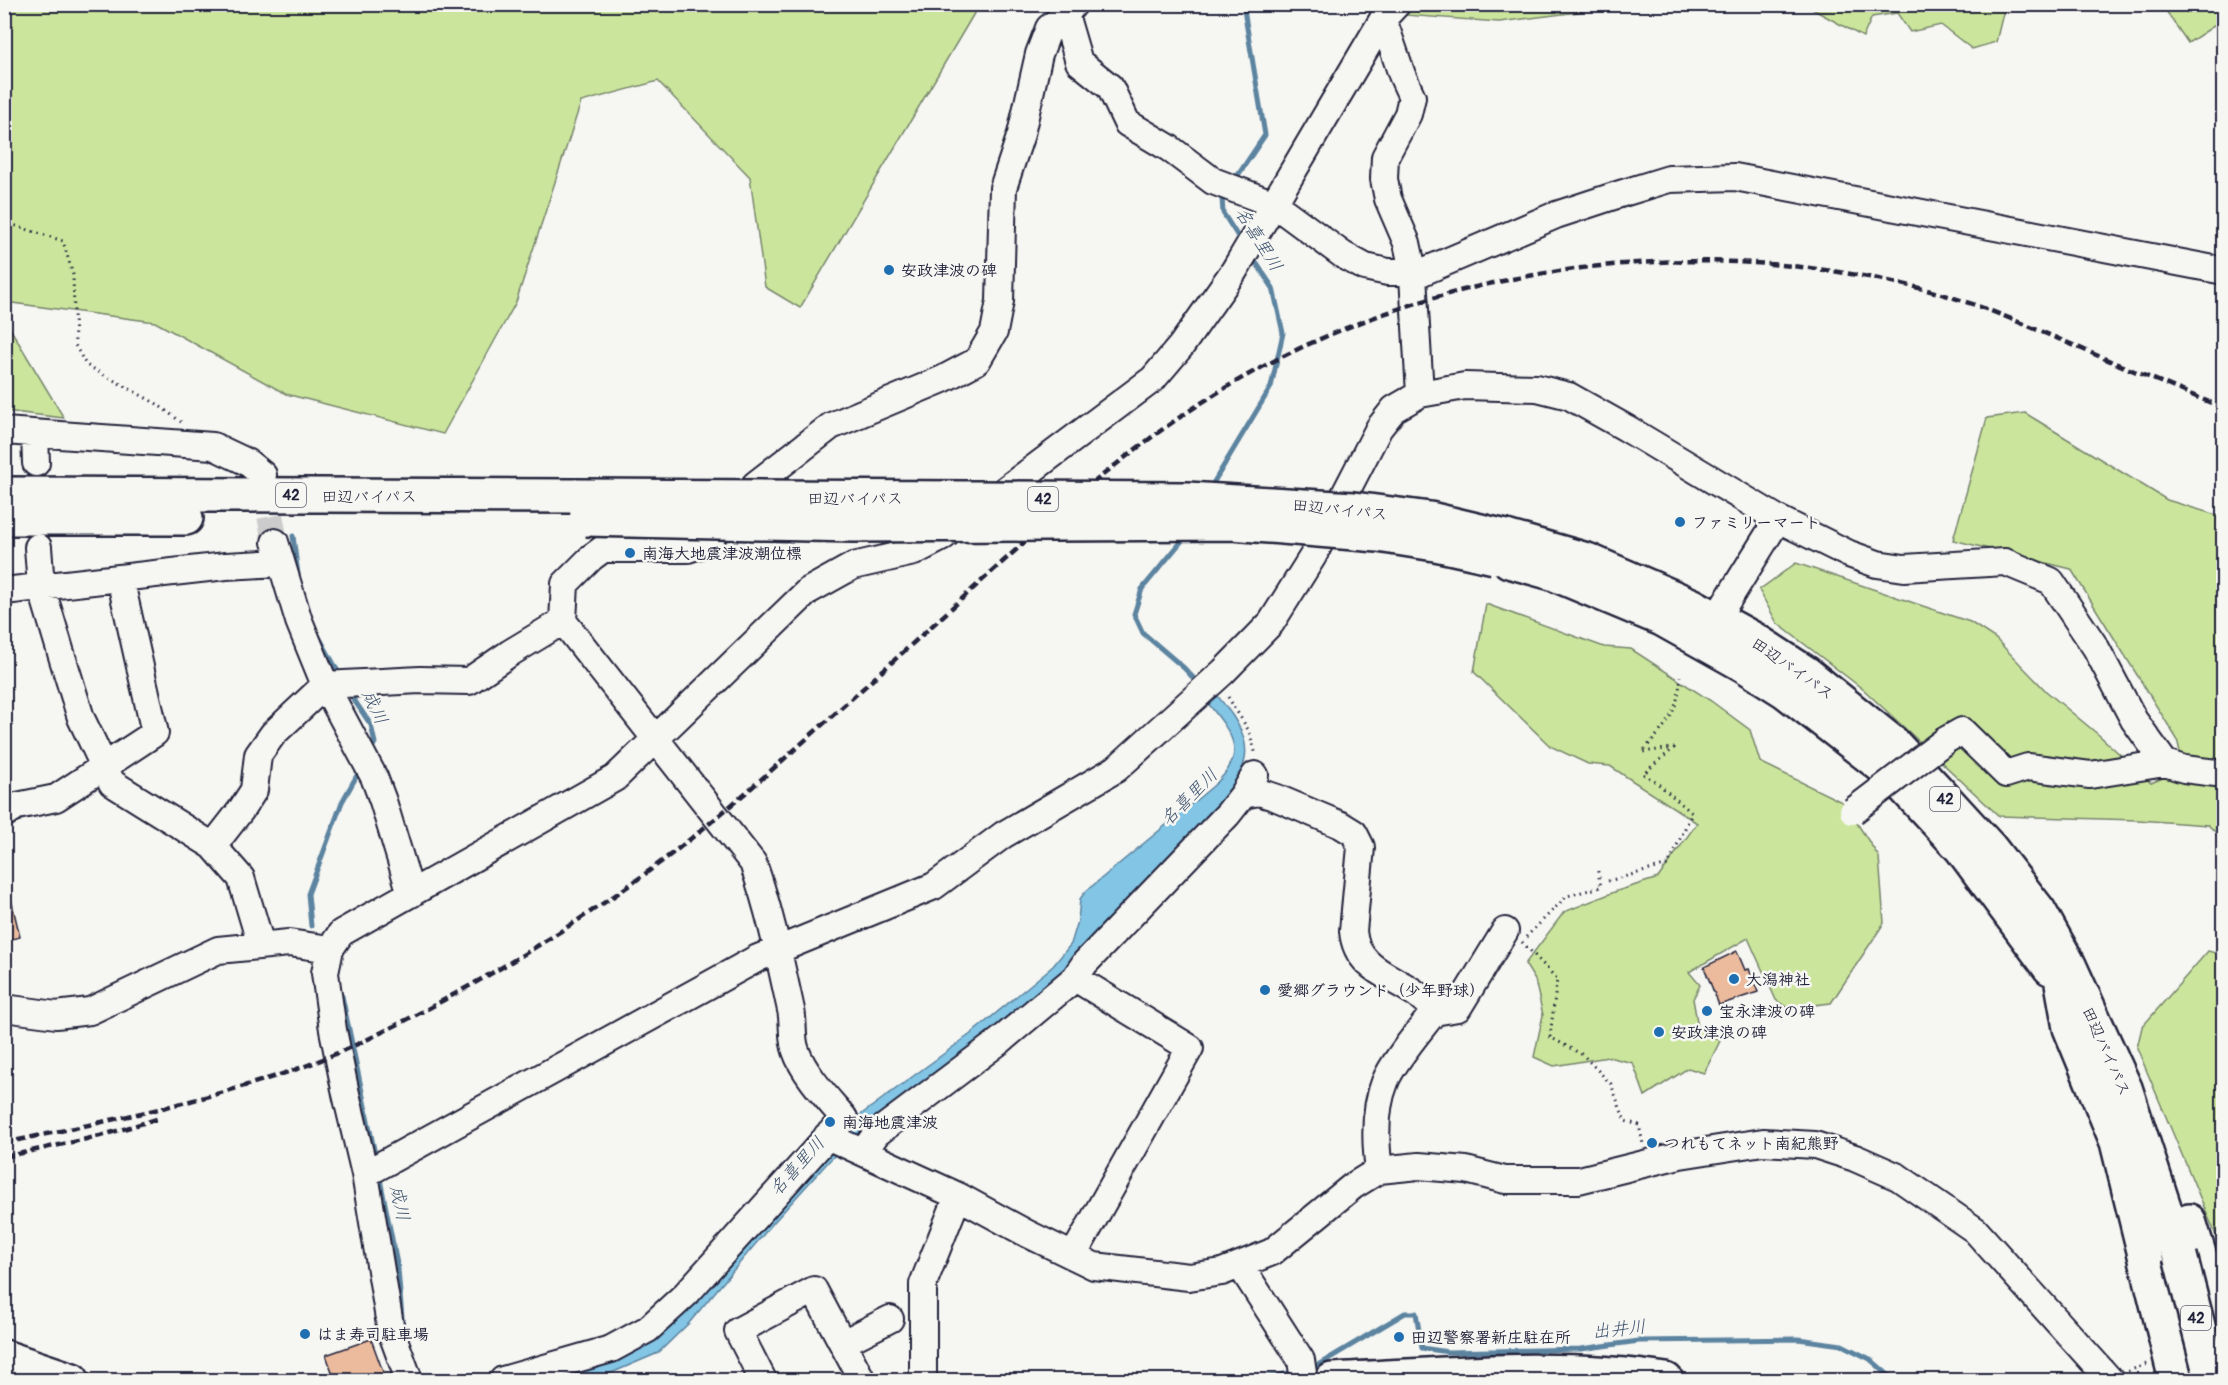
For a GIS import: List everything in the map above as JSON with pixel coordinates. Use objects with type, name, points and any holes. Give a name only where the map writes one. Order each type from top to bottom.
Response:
[{"type":"main road","name":"田辺バイパス","points":[[4,495],[576,507],[853,525],[1232,523],[1378,535],[1435,544],[1502,548],[1552,573],[1662,619],[1709,629],[1806,673],[1893,743],[1990,848],[2039,911],[2069,965],[2125,1088],[2172,1258],[2197,1380]]},
{"type":"main road","name":"田辺バイパス","points":[[4,518],[576,507]]},
{"type":"main road","name":"田辺バイパス","points":[[1709,629],[1785,692],[1892,774],[1961,848],[2062,983],[2099,1060],[2133,1146],[2212,1380]]},
{"type":"main road","name":"42","points":[[2039,911],[2073,958],[2108,1020],[2142,1089],[2184,1206],[2223,1335]]},
{"type":"main road","name":"42","points":[[2062,983],[2070,1028],[2117,1142],[2164,1371]]},
{"type":"main road","points":[[4,1357],[72,1380]]},
{"type":"main road","points":[[1332,1380],[1508,1376],[1635,1376],[1666,1380]]},
{"type":"street","points":[[1066,8],[1079,62],[1110,87],[1126,123],[1169,148],[1213,180],[1274,204],[1342,255],[1365,267],[1411,274],[1556,215],[1669,179],[1735,177],[2223,271]]},
{"type":"street","points":[[503,1380],[611,1349],[648,1329],[686,1294],[844,1118],[812,1079],[796,1050],[792,1016],[766,900],[753,863],[563,621],[565,584],[603,549],[688,549],[706,543],[756,484],[831,426],[977,361],[994,332],[1000,301],[1003,188],[1021,134],[1039,54],[1049,28],[1066,8]]},
{"type":"street","points":[[409,1380],[391,1331],[365,1174],[333,1030],[325,973],[330,949],[341,933],[615,778],[808,591],[853,566],[914,552],[941,538],[1153,379],[1181,346],[1234,270],[1390,12]]},
{"type":"street","points":[[1390,12],[1402,75],[1412,97],[1408,114],[1385,157],[1384,179],[1388,199],[1407,243],[1412,266],[1419,394]]},
{"type":"street","points":[[365,1174],[758,958],[934,886],[1003,835],[1116,769],[1220,674],[1271,623],[1313,556],[1379,428],[1394,409],[1419,394],[1465,386],[1537,388],[1569,396],[1778,519],[1849,554],[1877,564],[1904,568],[2005,562],[2051,581],[2096,648],[2134,720],[2165,763]]},
{"type":"street","points":[[4,431],[213,446],[247,462],[263,475]]},
{"type":"street","points":[[35,434],[36,464]]},
{"type":"street","points":[[1709,629],[1778,519]]},
{"type":"street","points":[[38,546],[40,586],[81,718],[112,783],[213,846],[242,878],[261,945]]},
{"type":"street","points":[[4,591],[226,566],[278,553],[299,621],[325,685],[374,777],[411,894]]},
{"type":"street","points":[[4,814],[17,806],[56,798],[155,733],[120,578]]},
{"type":"street","points":[[213,846],[242,810],[254,790],[258,755],[273,734],[325,685],[420,680],[469,681],[563,621]]},
{"type":"street","points":[[1853,811],[1946,740],[1962,731],[2006,774],[2028,767],[2090,775],[2165,763],[2184,769],[2223,774]]},
{"type":"street","points":[[860,1151],[877,1133],[1001,1040],[1075,978],[1085,963],[1249,785],[1258,792],[1341,825],[1353,834],[1361,847],[1353,931],[1354,944],[1368,964],[1419,995],[1428,1002],[1434,1012]]},
{"type":"street","points":[[1379,1170],[1377,1126],[1386,1079],[1434,1012],[1458,1008],[1505,931]]},
{"type":"street","points":[[4,1008],[56,1015],[90,1011],[218,951],[289,943],[330,949]]},
{"type":"street","points":[[1073,1256],[1190,1048],[1075,978]]},
{"type":"street","points":[[829,1137],[958,1196],[1094,1266],[1189,1277],[1222,1272],[1272,1252],[1353,1186],[1379,1170],[1419,1166],[1466,1170],[1505,1180],[1578,1180],[1680,1155],[1763,1142],[1815,1145],[1855,1158],[1898,1177],[1975,1230],[2109,1379]]},
{"type":"street","points":[[924,1380],[923,1284],[958,1196]]},
{"type":"street","points":[[1240,1265],[1303,1370]]},
{"type":"street","points":[[763,1380],[738,1330],[814,1290],[862,1380]]},
{"type":"street","points":[[843,1343],[890,1319]]},
{"type":"path","points":[[4,222],[63,241],[73,275],[75,345],[86,365],[157,404],[213,446]]},
{"type":"path","points":[[1220,674],[1230,680],[1228,699],[1249,731],[1256,754],[1249,785]]},
{"type":"path","points":[[1608,881],[1668,865],[1692,813],[1656,782],[1643,774],[1674,748],[1642,752],[1670,721],[1680,688],[1680,676]]},
{"type":"path","points":[[1597,867],[1601,887],[1567,896],[1522,942],[1557,979],[1550,1037],[1583,1055],[1611,1084],[1625,1121],[1639,1125],[1647,1163]]},
{"type":"path","points":[[2109,1379],[2164,1371]]},
{"type":"green space","points":[[5,4],[979,5],[800,308],[765,287],[750,177],[658,81],[581,102],[516,302],[443,434],[286,394],[155,322],[5,302]]},
{"type":"green space","points":[[1415,5],[1604,5],[1578,12],[1499,22],[1404,15]]},
{"type":"green space","points":[[1805,5],[2005,5],[1996,42],[1972,49],[1941,25],[1910,32],[1897,13],[1872,17],[1863,37]]},
{"type":"green space","points":[[2162,5],[2223,5],[2223,20],[2188,43]]},
{"type":"green space","points":[[5,320],[64,418],[5,411]]},
{"type":"green space","points":[[2025,413],[2167,500],[2223,517],[2223,839],[2208,825],[2138,820],[1999,816],[1864,690],[1777,623],[1759,590],[1796,563],[1970,622],[1996,639],[2047,692],[2151,783],[2184,769],[2177,739],[2071,569],[1953,540],[1987,418]]},
{"type":"green space","points":[[1486,604],[1604,647],[1631,649],[1711,701],[1750,730],[1760,762],[1844,803],[1879,857],[1884,923],[1831,1003],[1788,1008],[1776,1000],[1748,938],[1689,972],[1700,985],[1693,999],[1698,1027],[1720,1041],[1704,1073],[1688,1068],[1645,1096],[1633,1063],[1608,1057],[1554,1066],[1534,1057],[1543,1015],[1535,980],[1525,964],[1564,912],[1658,878],[1697,823],[1610,766],[1588,764],[1550,746],[1474,672]]},
{"type":"green space","points":[[2208,951],[2223,955],[2223,1252],[2137,1048],[2142,1027]]},
{"type":"water","points":[[1213,690],[1239,727],[1246,751],[1238,778],[1227,792],[1228,802],[1045,988],[972,1049],[868,1126],[830,1160],[689,1323],[658,1353],[595,1380],[533,1380],[635,1347],[848,1124],[972,1033],[1053,966],[1071,944],[1078,921],[1080,899],[1085,892],[1212,787],[1224,775],[1231,763],[1234,752],[1229,732],[1204,698]]},
{"type":"building","points":[[10,895],[20,937],[4,941],[4,896]]},
{"type":"building","points":[[1737,951],[1745,970],[1749,969],[1758,992],[1719,1005],[1704,967]]},
{"type":"building","points":[[371,1339],[386,1380],[335,1380],[326,1355]]},
{"type":"waterway","name":"名喜里川","points":[[1234,181],[1265,135],[1243,4]]},
{"type":"waterway","name":"名喜里川","points":[[1225,193],[1222,198],[1223,213],[1242,243]]},
{"type":"waterway","name":"名喜里川","points":[[1209,490],[1271,387],[1283,333],[1273,288],[1251,255]]},
{"type":"waterway","name":"成川","points":[[293,536],[299,582]]},
{"type":"waterway","name":"名喜里川","points":[[1186,536],[1142,589],[1134,614],[1143,633],[1198,683]]},
{"type":"waterway","name":"成川","points":[[318,635],[341,677]]},
{"type":"waterway","name":"成川","points":[[348,691],[371,725],[375,743],[370,751]]},
{"type":"waterway","name":"成川","points":[[311,926],[308,894],[342,802],[360,770]]},
{"type":"waterway","name":"成川","points":[[342,996],[376,1159]]},
{"type":"waterway","name":"成川","points":[[379,1174],[398,1269],[403,1331]]},
{"type":"waterway","name":"出井川","points":[[1308,1368],[1318,1365],[1405,1313],[1416,1313],[1422,1348],[1448,1352],[1581,1349],[1639,1341],[1798,1339],[1842,1345],[1870,1359],[1894,1380]]},
{"type":"waterway","name":"出井川","points":[[1237,1380],[1277,1376],[1296,1371]]},
{"type":"tunnel","points":[[263,478],[275,542]]},
{"type":"railway","points":[[4,1143],[225,1092],[297,1069],[384,1031],[506,965],[625,888],[734,803],[1055,515],[1158,433],[1213,396],[1270,363],[1345,328],[1424,301],[1505,280],[1588,267],[1671,262],[1755,263],[1838,272],[1919,288],[1973,304],[2224,408]]},
{"type":"railway","points":[[4,1157],[100,1136],[160,1118]]},
{"type":"place","name":"安政津波の碑","points":[[889,270]]},
{"type":"place","name":"ファミリーマート","points":[[1680,522]]},
{"type":"place","name":"南海大地震津波潮位標","points":[[630,553]]},
{"type":"place","name":"大潟神社","points":[[1734,979]]},
{"type":"place","name":"愛郷グラウンド（少年野球）","points":[[1265,990]]},
{"type":"place","name":"宝永津波の碑","points":[[1707,1011]]},
{"type":"place","name":"安政津浪の碑","points":[[1659,1032]]},
{"type":"place","name":"南海地震津波","points":[[830,1122]]},
{"type":"place","name":"つれもてネット南紀熊野","points":[[1652,1143]]},
{"type":"place","name":"はま寿司駐車場","points":[[305,1334]]},
{"type":"place","name":"田辺警察署新庄駐在所","points":[[1399,1337]]}]
